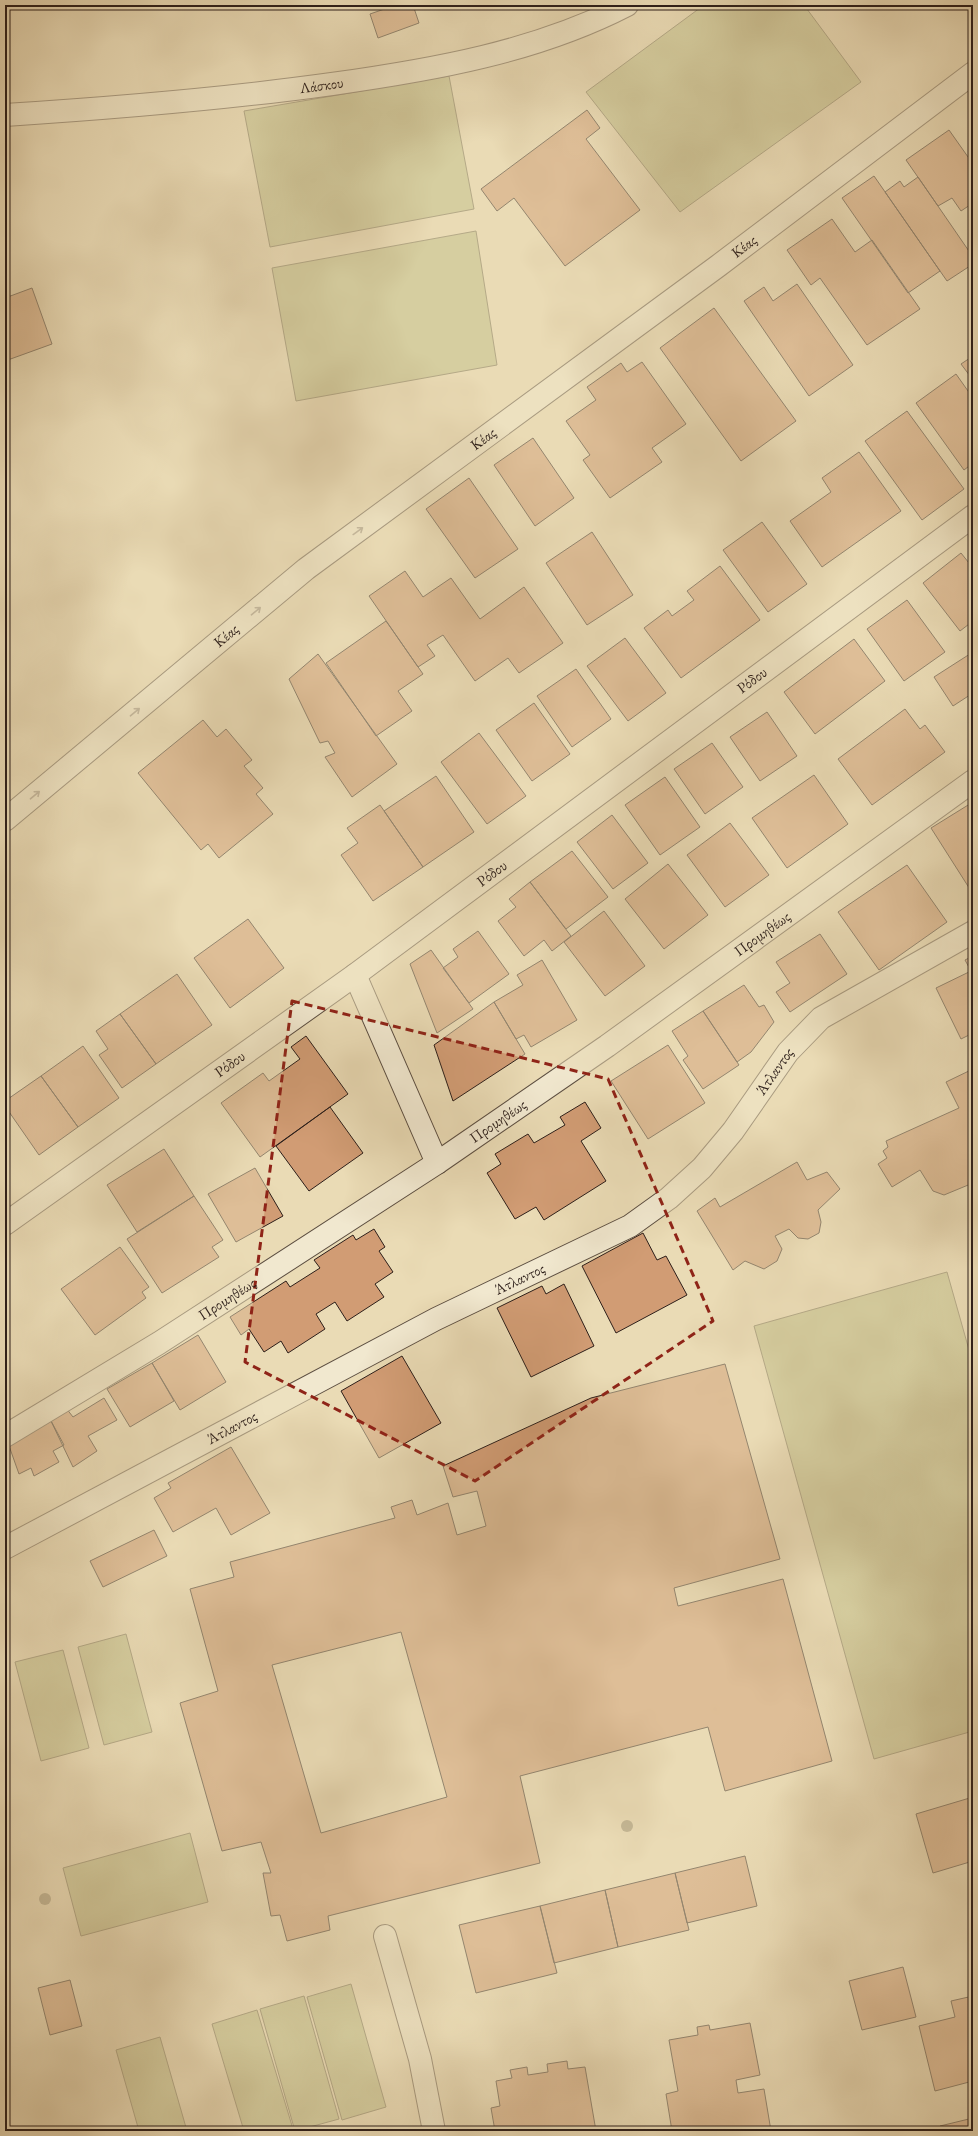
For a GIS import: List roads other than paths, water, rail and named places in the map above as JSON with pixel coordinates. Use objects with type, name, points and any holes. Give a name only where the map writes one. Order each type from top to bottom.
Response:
[{"type":"street","name":"Λάσκου","points":[[5,116],[267,93],[387,76],[449,65],[504,51],[560,33],[627,5]]},
{"type":"street","name":"Κέας","points":[[5,820],[306,569],[718,266],[973,73]]},
{"type":"street","name":"Ρόδου","points":[[5,1224],[355,974],[973,516]]},
{"type":"street","name":"Προμηθέως","points":[[5,1436],[159,1343],[437,1163],[607,1046],[973,781]]},
{"type":"street","name":"Άτλαντος","points":[[5,1548],[436,1319],[630,1226],[669,1198],[702,1168],[733,1131],[788,1052],[821,1018],[973,932]]},
{"type":"street","points":[[355,974],[437,1163]]},
{"type":"street","points":[[385,1936],[420,2059],[434,2131]]}]
